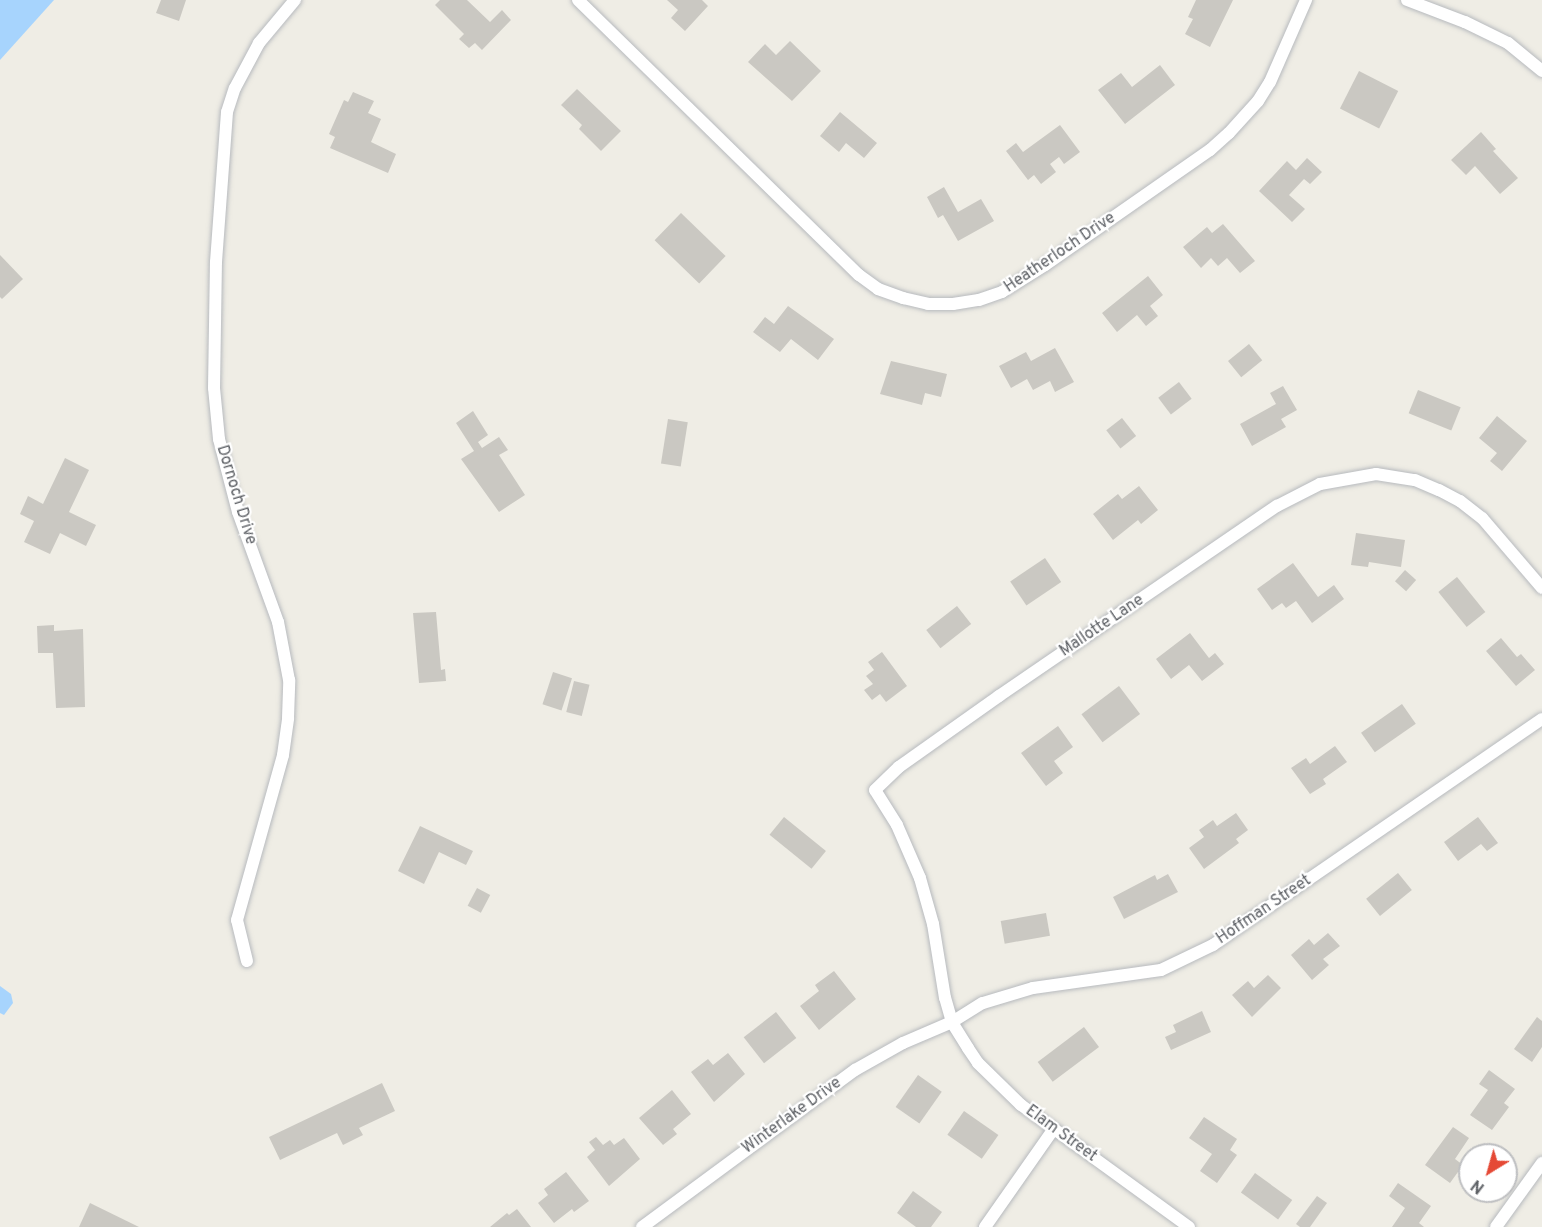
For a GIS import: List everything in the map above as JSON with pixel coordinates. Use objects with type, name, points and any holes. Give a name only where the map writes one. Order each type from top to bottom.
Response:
[{"type":"street","name":"Dornoch Drive","points":[[247,961],[237,920],[283,755],[288,718],[289,680],[280,630],[233,496],[219,439],[214,388],[216,262],[228,112],[235,88],[259,43],[295,0]]},
{"type":"street","name":"Heatherloch Drive","points":[[578,0],[859,275],[878,289],[903,298],[928,304],[953,304],[979,300],[1002,292],[1045,265],[1210,150],[1258,101],[1270,82],[1306,0]]},
{"type":"street","points":[[1407,0],[1465,22],[1508,43],[1542,71]]},
{"type":"street","name":"Mallotte Lane","points":[[952,1022],[940,975],[928,900],[897,825],[875,790],[899,767],[1277,506],[1300,492],[1329,481],[1376,474],[1415,480],[1439,490],[1460,501],[1482,518],[1542,588]]},
{"type":"street","name":"Hoffman Street","points":[[952,1022],[983,1003],[1033,988],[1161,970],[1186,959],[1254,918],[1542,719]]},
{"type":"street","name":"Elam Street","points":[[952,1022],[978,1063],[1021,1105],[1189,1227]]},
{"type":"street","name":"Winterlake Drive","points":[[642,1227],[855,1070],[903,1043],[952,1022]]},
{"type":"street","points":[[985,1227],[1053,1130]]},
{"type":"street","points":[[1496,1227],[1542,1163]]},
{"type":"water","points":[[0,0],[54,0],[0,60]]},
{"type":"water","points":[[0,986],[11,994],[13,1003],[4,1015],[0,1013]]},
{"type":"building","points":[[161,0],[186,0],[179,21],[156,13]]},
{"type":"building","points":[[440,0],[467,0],[490,22],[502,10],[511,20],[482,50],[475,43],[469,48],[459,39],[464,34],[435,5]]},
{"type":"building","points":[[667,0],[702,0],[708,6],[685,31],[671,18],[678,10]]},
{"type":"building","points":[[1196,0],[1233,0],[1210,47],[1185,34],[1193,19],[1188,17]]},
{"type":"building","points":[[790,41],[821,71],[792,101],[748,62],[765,44],[776,55]]},
{"type":"building","points":[[1160,65],[1175,85],[1125,124],[1098,90],[1121,73],[1132,87]]},
{"type":"building","points":[[1359,71],[1398,91],[1379,128],[1340,108]]},
{"type":"building","points":[[577,89],[621,131],[601,151],[579,129],[582,125],[561,105]]},
{"type":"building","points":[[353,92],[374,101],[368,113],[381,119],[371,142],[396,154],[388,173],[330,148],[335,137],[329,134],[344,100],[348,102]]},
{"type":"building","points":[[840,112],[877,143],[864,158],[846,143],[839,152],[820,136]]},
{"type":"building","points":[[1060,125],[1080,152],[1064,164],[1059,157],[1050,164],[1056,172],[1041,184],[1034,175],[1028,180],[1006,151],[1016,143],[1023,152]]},
{"type":"building","points":[[1481,132],[1496,149],[1493,151],[1518,178],[1500,194],[1475,166],[1466,175],[1451,160]]},
{"type":"building","points":[[1307,158],[1322,172],[1310,184],[1304,179],[1289,195],[1305,209],[1292,222],[1259,191],[1287,161],[1296,170]]},
{"type":"building","points":[[944,187],[958,212],[981,199],[994,221],[958,241],[943,215],[938,218],[927,197]]},
{"type":"building","points":[[681,213],[726,256],[699,283],[655,240]]},
{"type":"building","points":[[1223,224],[1255,261],[1240,273],[1227,258],[1218,266],[1211,258],[1201,268],[1183,247],[1207,227],[1212,233]]},
{"type":"building","points":[[0,255],[23,279],[2,299],[0,297]]},
{"type":"building","points":[[1148,276],[1163,295],[1150,306],[1158,316],[1146,326],[1137,315],[1117,332],[1102,313]]},
{"type":"building","points":[[788,306],[834,339],[818,360],[791,339],[780,352],[753,332],[765,317],[774,324]]},
{"type":"building","points":[[1249,344],[1262,360],[1241,377],[1228,361]]},
{"type":"building","points":[[1055,348],[1074,382],[1055,392],[1050,381],[1033,390],[1027,379],[1011,388],[999,366],[1026,352],[1031,361]]},
{"type":"building","points":[[891,361],[947,374],[941,397],[925,393],[922,405],[880,394]]},
{"type":"building","points":[[1179,382],[1192,399],[1171,414],[1158,398]]},
{"type":"building","points":[[1283,386],[1297,410],[1281,419],[1286,427],[1252,446],[1240,424],[1276,404],[1270,393]]},
{"type":"building","points":[[1418,390],[1461,407],[1451,430],[1409,413]]},
{"type":"building","points":[[473,411],[488,435],[478,442],[482,448],[499,437],[508,450],[499,455],[525,495],[499,512],[461,459],[474,451],[456,423]]},
{"type":"building","points":[[1497,416],[1527,441],[1502,471],[1490,461],[1497,453],[1479,438]]},
{"type":"building","points":[[1122,418],[1136,436],[1120,448],[1106,430]]},
{"type":"building","points":[[668,419],[688,422],[681,467],[661,463]]},
{"type":"building","points":[[65,458],[89,470],[69,512],[96,525],[86,546],[60,533],[50,554],[24,542],[34,521],[20,514],[28,496],[43,504]]},
{"type":"building","points":[[1139,486],[1158,510],[1141,524],[1138,520],[1113,540],[1093,514],[1118,494],[1122,499]]},
{"type":"building","points":[[1356,533],[1405,540],[1401,567],[1369,562],[1368,567],[1351,565]]},
{"type":"building","points":[[1045,558],[1061,582],[1026,606],[1010,581]]},
{"type":"building","points":[[1293,563],[1318,597],[1334,585],[1344,599],[1312,623],[1296,601],[1286,608],[1282,603],[1272,610],[1257,589]]},
{"type":"building","points":[[1405,570],[1416,580],[1406,591],[1395,581]]},
{"type":"building","points":[[1457,577],[1485,612],[1467,627],[1438,592]]},
{"type":"building","points":[[957,606],[971,624],[940,648],[926,630]]},
{"type":"building","points":[[436,612],[441,670],[445,669],[446,681],[419,683],[413,613]]},
{"type":"building","points":[[54,625],[54,631],[83,629],[85,707],[56,708],[53,653],[38,653],[37,626]]},
{"type":"building","points":[[1190,633],[1209,658],[1215,653],[1224,664],[1202,681],[1189,665],[1171,679],[1156,659]]},
{"type":"building","points":[[1501,638],[1517,657],[1521,654],[1535,670],[1516,686],[1486,651]]},
{"type":"building","points":[[882,652],[907,686],[886,702],[880,694],[872,700],[864,690],[873,684],[866,676],[874,670],[868,662]]},
{"type":"building","points":[[553,672],[572,678],[562,711],[542,704]]},
{"type":"building","points":[[574,681],[590,685],[582,716],[566,712]]},
{"type":"building","points":[[1119,686],[1140,714],[1103,742],[1081,714]]},
{"type":"building","points":[[1402,704],[1416,724],[1375,752],[1361,733]]},
{"type":"building","points":[[1058,726],[1073,747],[1054,761],[1063,773],[1046,786],[1021,753]]},
{"type":"building","points":[[1335,746],[1347,762],[1323,779],[1326,784],[1310,794],[1291,768],[1306,758],[1310,764]]},
{"type":"building","points":[[1236,813],[1248,830],[1236,839],[1239,843],[1204,869],[1189,848],[1204,837],[1199,830],[1213,820],[1217,826]]},
{"type":"building","points":[[784,817],[826,851],[811,869],[770,835]]},
{"type":"building","points":[[1478,817],[1498,843],[1487,851],[1481,844],[1458,861],[1444,842]]},
{"type":"building","points":[[420,826],[473,851],[466,865],[439,852],[424,884],[398,871]]},
{"type":"building","points":[[1398,873],[1412,890],[1380,916],[1366,899]]},
{"type":"building","points":[[1168,874],[1178,892],[1124,919],[1113,897],[1155,875],[1157,880]]},
{"type":"building","points":[[477,888],[490,895],[481,913],[468,906]]},
{"type":"building","points":[[1046,913],[1050,936],[1005,944],[1001,921]]},
{"type":"building","points":[[1328,933],[1340,946],[1323,959],[1329,965],[1312,980],[1291,955],[1309,939],[1314,945]]},
{"type":"building","points":[[834,971],[856,999],[819,1030],[800,1006],[819,991],[815,985]]},
{"type":"building","points":[[1268,975],[1281,988],[1252,1017],[1232,995],[1248,981],[1254,988]]},
{"type":"building","points":[[1202,1011],[1211,1032],[1171,1050],[1165,1037],[1176,1032],[1173,1025]]},
{"type":"building","points":[[776,1012],[796,1038],[764,1063],[744,1037]]},
{"type":"building","points":[[1537,1017],[1542,1021],[1542,1047],[1532,1062],[1514,1049]]},
{"type":"building","points":[[1084,1027],[1099,1047],[1053,1082],[1038,1062]]},
{"type":"building","points":[[728,1053],[745,1074],[714,1102],[691,1072],[708,1059],[713,1065]]},
{"type":"building","points":[[1489,1070],[1515,1089],[1504,1103],[1509,1107],[1492,1130],[1470,1115],[1488,1090],[1479,1084]]},
{"type":"building","points":[[918,1075],[942,1092],[919,1124],[896,1107]]},
{"type":"building","points":[[382,1083],[395,1111],[359,1128],[363,1135],[343,1145],[337,1133],[280,1160],[269,1137]]},
{"type":"building","points":[[672,1090],[691,1114],[673,1129],[677,1134],[663,1145],[639,1118]]},
{"type":"building","points":[[964,1111],[998,1135],[982,1159],[947,1135]]},
{"type":"building","points":[[1204,1117],[1237,1139],[1230,1150],[1237,1155],[1217,1183],[1200,1171],[1212,1154],[1189,1138]]},
{"type":"building","points":[[1453,1127],[1469,1138],[1466,1143],[1458,1143],[1458,1154],[1455,1159],[1458,1161],[1458,1172],[1450,1183],[1425,1165]]},
{"type":"building","points":[[596,1137],[603,1145],[610,1140],[614,1145],[624,1138],[640,1159],[609,1186],[587,1157],[595,1150],[589,1142]]},
{"type":"building","points":[[566,1172],[589,1201],[574,1212],[572,1209],[554,1223],[538,1203],[548,1195],[544,1189]]},
{"type":"building","points":[[1255,1173],[1292,1200],[1278,1219],[1241,1192]]},
{"type":"building","points":[[1398,1183],[1431,1206],[1419,1223],[1424,1227],[1392,1227],[1405,1208],[1389,1196]]},
{"type":"building","points":[[913,1191],[942,1212],[931,1227],[916,1227],[897,1213]]},
{"type":"building","points":[[1317,1196],[1327,1203],[1310,1227],[1300,1227],[1296,1224]]},
{"type":"building","points":[[90,1203],[139,1227],[79,1227]]},
{"type":"building","points":[[517,1209],[531,1227],[490,1227],[507,1213],[509,1215]]}]
